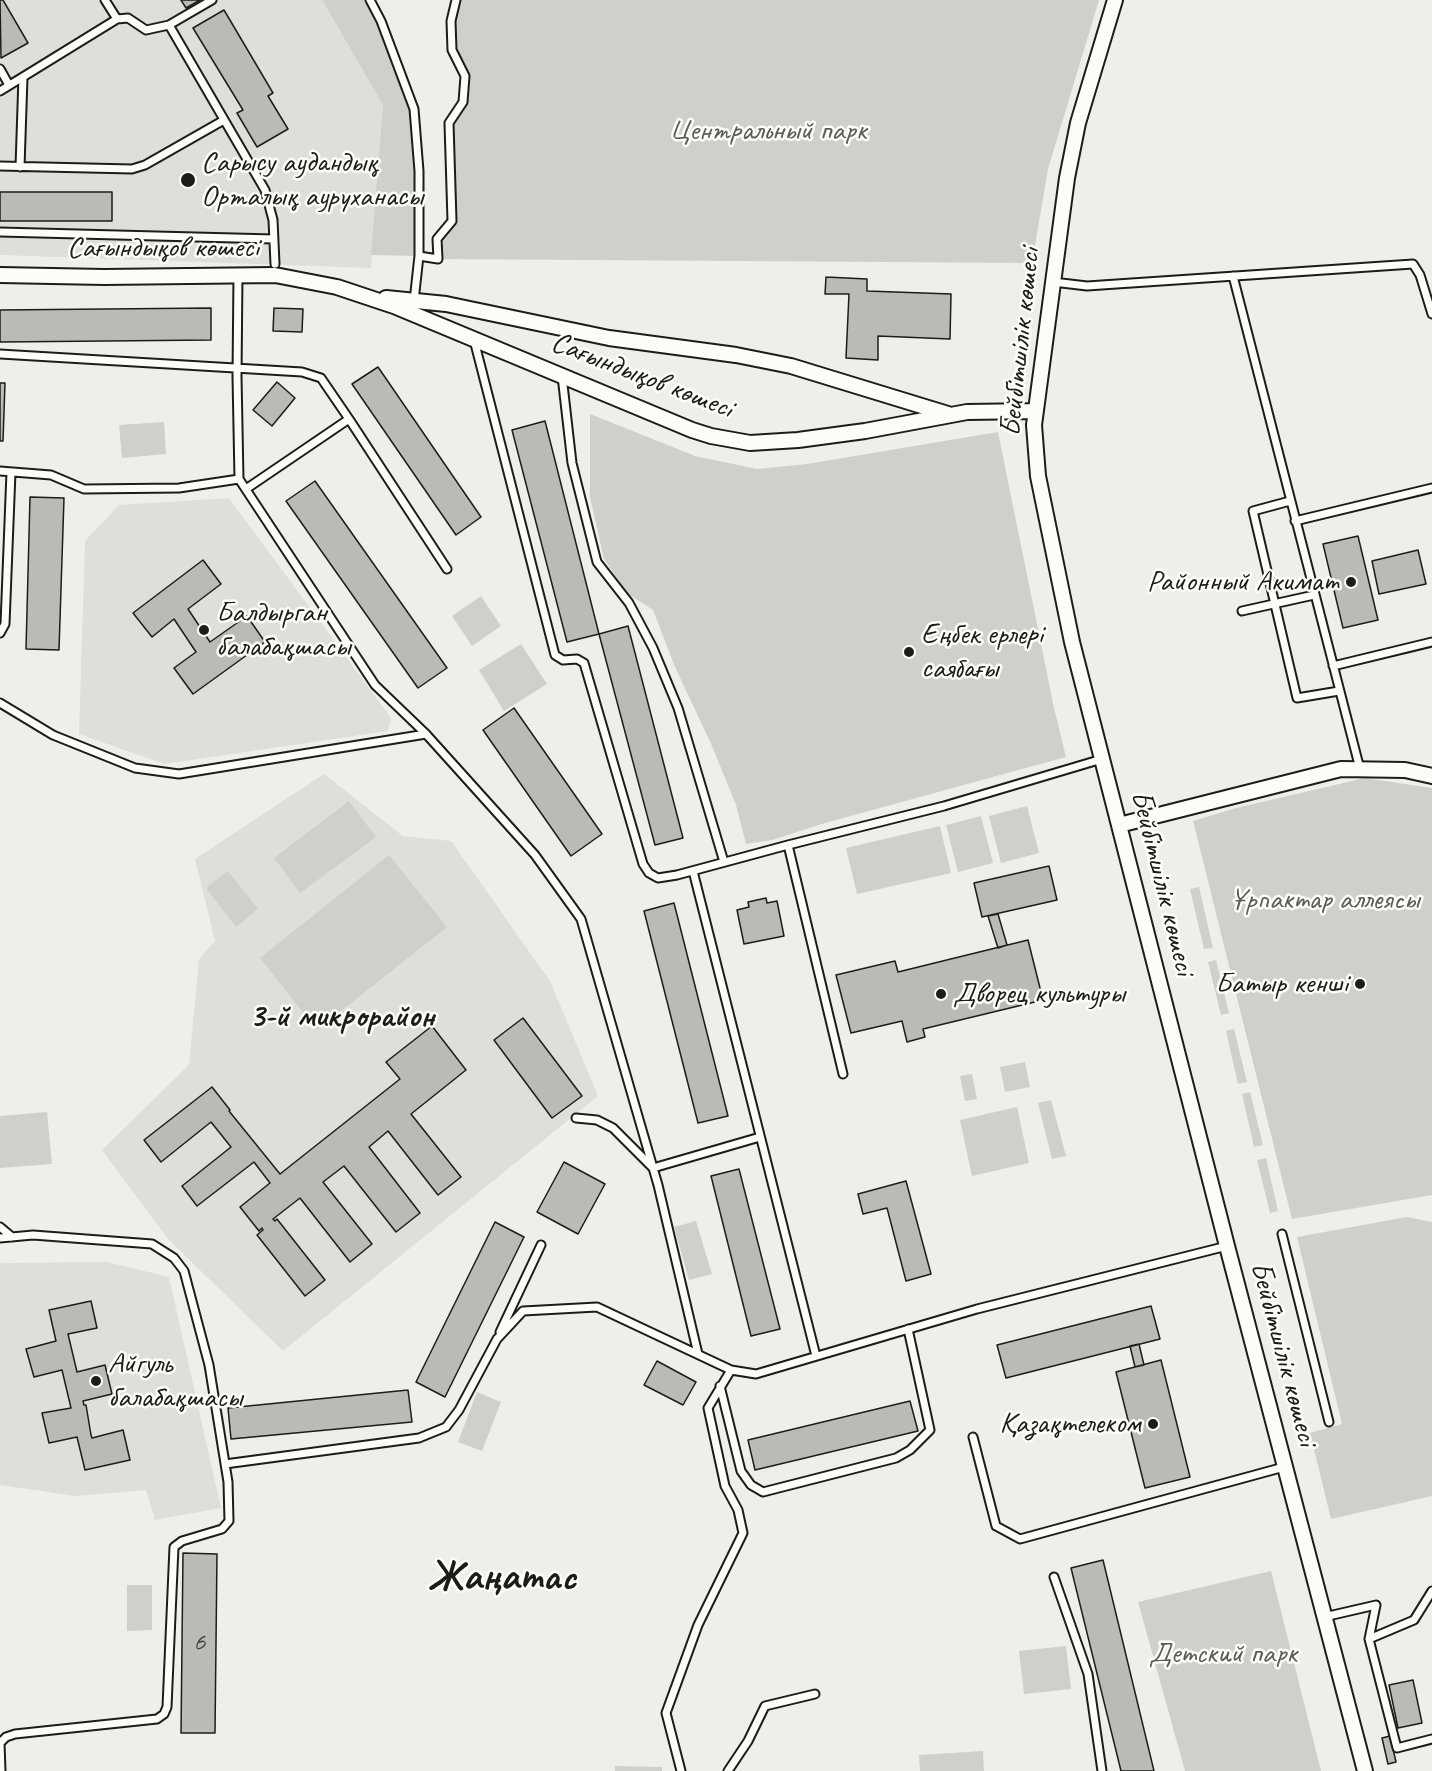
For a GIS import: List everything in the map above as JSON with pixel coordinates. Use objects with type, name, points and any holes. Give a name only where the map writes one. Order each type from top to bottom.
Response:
[{"type":"street","name":"Бейбітшілік көшесі","points":[[1115,0],[1078,123],[1067,178],[1034,425],[1038,476],[1072,642],[1284,1467],[1365,1771]]},
{"type":"street","name":"Сағындықов көшесі","points":[[0,275],[104,277],[274,275],[337,287],[394,306],[692,430],[750,443],[798,440],[865,431],[951,415],[990,411],[1036,411]]},
{"type":"street","name":"Сағындықов көшесі","points":[[360,295],[446,304],[609,338],[736,355],[791,366],[951,415]]},
{"type":"street","points":[[1119,825],[1341,769],[1405,770],[1432,776]]},
{"type":"lane","points":[[105,0],[117,19]]},
{"type":"lane","points":[[0,91],[117,19],[128,18],[146,30],[169,25],[212,0]]},
{"type":"lane","points":[[370,0],[381,21],[414,110],[419,171],[419,256],[414,301]]},
{"type":"lane","points":[[419,256],[438,259],[438,239],[452,221],[449,123],[463,102],[465,76],[453,50],[451,21],[456,0]]},
{"type":"lane","points":[[169,25],[265,190],[273,220],[275,264]]},
{"type":"lane","points":[[0,69],[9,85]]},
{"type":"lane","points":[[20,167],[22,77]]},
{"type":"lane","points":[[0,166],[132,169],[145,165],[224,120]]},
{"type":"lane","points":[[0,232],[273,239]]},
{"type":"lane","points":[[1053,282],[1087,286],[1413,264],[1420,275],[1432,314]]},
{"type":"lane","points":[[238,275],[239,479],[375,685],[426,734],[535,855],[581,919],[653,1168],[698,1354]]},
{"type":"lane","points":[[1233,276],[1360,769]]},
{"type":"lane","points":[[474,339],[555,655],[563,660],[577,659],[584,663],[643,864],[649,873],[658,878],[693,871],[944,806],[1102,759]]},
{"type":"lane","points":[[0,354],[302,372],[321,378],[447,569]]},
{"type":"lane","points":[[562,376],[572,463],[597,562],[629,603],[653,648],[678,708],[724,862]]},
{"type":"lane","points":[[246,489],[349,419]]},
{"type":"lane","points":[[0,471],[51,475],[84,489],[179,488],[239,479]]},
{"type":"lane","points":[[0,633],[5,624],[11,472]]},
{"type":"lane","points":[[1296,521],[1432,488]]},
{"type":"lane","points":[[1290,501],[1253,511],[1297,698],[1339,691]]},
{"type":"lane","points":[[1242,611],[1314,595]]},
{"type":"lane","points":[[1333,666],[1432,642]]},
{"type":"lane","points":[[0,703],[53,735],[135,768],[179,774],[426,734]]},
{"type":"lane","points":[[788,845],[843,1074]]},
{"type":"lane","points":[[693,871],[816,1356]]},
{"type":"lane","points":[[576,1118],[597,1120],[613,1128],[653,1168]]},
{"type":"lane","points":[[653,1168],[760,1137]]},
{"type":"lane","points":[[0,1227],[12,1237]]},
{"type":"lane","points":[[1282,1234],[1329,1422]]},
{"type":"lane","points":[[0,1238],[33,1235],[152,1244],[174,1258],[184,1270],[209,1365],[228,1482],[229,1521],[222,1529],[182,1541],[174,1547],[167,1707],[164,1714],[157,1719],[15,1734],[6,1737],[0,1743],[1,1771]]},
{"type":"lane","points":[[225,1464],[419,1438],[446,1427],[459,1410],[497,1338],[541,1245]]},
{"type":"lane","points":[[497,1338],[523,1311],[597,1307],[731,1370],[756,1374],[977,1309],[1227,1246]]},
{"type":"lane","points":[[720,1386],[741,1471],[751,1485],[763,1492],[896,1458],[910,1450],[930,1430],[908,1329]]},
{"type":"lane","points":[[681,1771],[666,1713],[698,1625],[742,1533],[738,1510],[725,1486],[708,1408],[731,1370]]},
{"type":"lane","points":[[973,1437],[996,1526],[1020,1539],[1284,1467]]},
{"type":"lane","points":[[1054,1576],[1088,1674],[1102,1771]]},
{"type":"lane","points":[[1369,1639],[1414,1620],[1432,1591]]},
{"type":"lane","points":[[1324,1617],[1376,1605],[1369,1639],[1397,1748],[1432,1739]]},
{"type":"lane","points":[[728,1771],[748,1741],[765,1706],[814,1694]]},
{"type":"shaded area","name":"Сарысу аудандық Орталық ауруханасы","points":[[0,0],[322,0],[383,105],[371,268],[0,255]]},
{"type":"shaded area","name":"Балдырган балабақшасы","points":[[229,498],[391,718],[388,731],[164,764],[79,734],[85,541],[119,505]]},
{"type":"shaded area","points":[[324,774],[403,836],[451,841],[550,981],[598,1096],[283,1351],[168,1239],[102,1150],[189,1065],[199,959],[215,941],[195,859]]},
{"type":"shaded area","name":"Айгуль балабақшасы","points":[[107,1262],[169,1277],[221,1508],[155,1520],[146,1490],[75,1496],[0,1485],[0,1263]]},
{"type":"green space","points":[[322,0],[370,0],[414,109],[419,256],[371,255],[383,105]]},
{"type":"green space","name":"Центральный парк","points":[[456,0],[1099,0],[1048,169],[1032,263],[438,259],[437,239],[452,221],[449,123],[463,102],[465,83],[452,50]]},
{"type":"green space","points":[[590,414],[695,456],[757,469],[807,464],[998,432],[1066,757],[825,823],[772,840],[746,844],[736,805],[712,746],[675,667],[653,610],[628,594],[604,559],[590,497]]},
{"type":"green space","points":[[164,422],[166,454],[122,458],[119,425]]},
{"type":"green space","points":[[481,596],[501,626],[472,646],[452,616]]},
{"type":"green space","points":[[521,644],[547,684],[504,711],[479,670]]},
{"type":"green space","name":"Ұрпактар аллеясы","points":[[1365,778],[1432,788],[1432,1195],[1292,1219],[1193,821],[1236,808]]},
{"type":"green space","points":[[349,801],[376,837],[300,893],[274,858]]},
{"type":"green space","points":[[1027,806],[1039,853],[1001,863],[989,816]]},
{"type":"green space","points":[[981,816],[993,863],[958,872],[946,825]]},
{"type":"green space","points":[[940,826],[951,873],[857,894],[846,848]]},
{"type":"green space","points":[[389,855],[447,927],[317,1030],[260,958]]},
{"type":"green space","points":[[228,871],[258,909],[236,927],[206,888]]},
{"type":"green space","points":[[1199,887],[1213,948],[1204,949],[1190,889]]},
{"type":"green space","points":[[1216,960],[1229,1013],[1221,1015],[1208,962]]},
{"type":"green space","points":[[1234,1029],[1247,1082],[1238,1084],[1226,1031]]},
{"type":"green space","points":[[1025,1062],[1030,1087],[1005,1092],[1000,1067]]},
{"type":"green space","points":[[972,1074],[977,1099],[965,1101],[960,1076]]},
{"type":"green space","points":[[1250,1092],[1263,1145],[1254,1147],[1242,1094]]},
{"type":"green space","points":[[1051,1100],[1066,1156],[1052,1159],[1038,1103]]},
{"type":"green space","points":[[1017,1107],[1029,1163],[972,1176],[960,1120]]},
{"type":"green space","points":[[47,1112],[52,1164],[0,1168],[0,1116]]},
{"type":"green space","points":[[1266,1158],[1278,1211],[1270,1213],[1257,1160]]},
{"type":"green space","points":[[1407,1217],[1432,1222],[1432,1496],[1331,1519],[1310,1433],[1342,1424],[1297,1237]]},
{"type":"green space","points":[[696,1221],[712,1274],[689,1280],[674,1227]]},
{"type":"green space","points":[[477,1392],[501,1402],[482,1451],[458,1442]]},
{"type":"green space","name":"Детский парк","points":[[1271,1571],[1321,1771],[1185,1771],[1138,1602]]},
{"type":"green space","points":[[127,1585],[152,1585],[152,1630],[127,1631]]},
{"type":"green space","points":[[1066,1646],[1071,1689],[1024,1694],[1019,1651]]},
{"type":"green space","points":[[983,1751],[984,1771],[920,1771],[919,1755]]},
{"type":"green space","points":[[615,1766],[662,1767],[662,1771],[615,1771]]},
{"type":"building","points":[[0,0],[3,0],[28,43],[1,58]]},
{"type":"building","points":[[181,0],[200,0],[186,8]]},
{"type":"building","points":[[224,10],[273,93],[268,96],[288,129],[257,147],[237,113],[243,110],[193,28]]},
{"type":"building","points":[[0,192],[112,192],[112,221],[0,221]]},
{"type":"building","points":[[826,277],[867,279],[867,291],[951,294],[950,339],[878,336],[878,360],[846,358],[849,294],[825,294]]},
{"type":"building","points":[[211,308],[211,340],[0,342],[0,310]]},
{"type":"building","points":[[274,308],[303,309],[302,332],[273,331]]},
{"type":"building","points":[[378,367],[481,517],[456,535],[352,384]]},
{"type":"building","points":[[277,382],[295,398],[272,426],[253,410]]},
{"type":"building","points":[[0,383],[5,383],[3,441],[0,441]]},
{"type":"building","points":[[545,421],[599,634],[567,642],[512,430]]},
{"type":"building","points":[[315,481],[447,668],[418,688],[286,501]]},
{"type":"building","points":[[30,497],[64,498],[59,650],[26,649]]},
{"type":"building","name":"Районный Акимат","points":[[1358,536],[1378,620],[1343,628],[1323,544]]},
{"type":"building","points":[[1418,550],[1426,584],[1379,594],[1372,561]]},
{"type":"building","points":[[203,560],[221,584],[188,609],[210,642],[247,616],[265,642],[193,694],[174,668],[196,652],[174,619],[152,637],[133,613]]},
{"type":"building","points":[[628,626],[683,838],[655,845],[599,634]]},
{"type":"building","points":[[514,708],[602,834],[571,856],[483,730]]},
{"type":"building","points":[[1049,866],[1057,900],[982,917],[974,883]]},
{"type":"building","points":[[766,898],[767,903],[777,901],[784,936],[744,944],[737,910],[749,907],[748,902]]},
{"type":"building","points":[[674,903],[728,1116],[698,1123],[644,911]]},
{"type":"building","points":[[998,914],[1007,945],[998,948],[988,916]]},
{"type":"building","name":"Дворец культуры","points":[[1028,940],[1043,1000],[923,1029],[925,1037],[907,1042],[902,1021],[851,1033],[836,975],[895,961],[898,972]]},
{"type":"building","points":[[523,1018],[582,1096],[552,1118],[494,1040]]},
{"type":"building","points":[[432,1026],[466,1070],[411,1114],[461,1177],[438,1195],[388,1131],[369,1147],[420,1213],[396,1232],[344,1166],[323,1182],[372,1244],[350,1262],[300,1198],[273,1219],[275,1221],[277,1219],[325,1280],[305,1296],[257,1235],[263,1230],[262,1228],[259,1231],[240,1207],[270,1183],[254,1162],[197,1206],[182,1186],[231,1147],[211,1122],[161,1162],[144,1140],[212,1087],[280,1174],[400,1079],[386,1062]]},
{"type":"building","points":[[564,1162],[605,1184],[578,1234],[537,1212]]},
{"type":"building","points":[[739,1169],[780,1329],[751,1336],[711,1176]]},
{"type":"building","points":[[906,1181],[931,1274],[906,1281],[887,1208],[863,1214],[858,1194]]},
{"type":"building","points":[[495,1222],[524,1237],[445,1397],[416,1382]]},
{"type":"building","points":[[91,1301],[97,1328],[68,1334],[77,1372],[105,1365],[112,1394],[83,1401],[86,1405],[91,1435],[92,1438],[123,1430],[130,1460],[85,1470],[77,1437],[49,1443],[42,1413],[71,1408],[62,1370],[34,1377],[26,1349],[56,1341],[49,1310]]},
{"type":"building","points":[[1151,1306],[1160,1339],[1006,1378],[997,1345]]},
{"type":"building","points":[[1139,1344],[1144,1365],[1135,1367],[1130,1346]]},
{"type":"building","name":"Қазақтелеком","points":[[1161,1360],[1190,1477],[1145,1488],[1116,1372]]},
{"type":"building","points":[[657,1361],[696,1382],[683,1405],[644,1385]]},
{"type":"building","points":[[408,1390],[412,1422],[231,1439],[228,1408]]},
{"type":"building","points":[[910,1401],[918,1431],[755,1470],[748,1440]]},
{"type":"building","points":[[183,1553],[217,1554],[215,1733],[181,1733]]},
{"type":"building","points":[[1103,1560],[1154,1771],[1121,1771],[1071,1568]]},
{"type":"building","points":[[1413,1680],[1422,1723],[1398,1728],[1389,1685]]},
{"type":"building","points":[[1390,1736],[1396,1762],[1388,1764],[1382,1738]]},
{"type":"place","name":"Сарысу аудандық Орталық ауруханасы","points":[[188,180]]},
{"type":"place","name":"Районный Акимат","points":[[1351,582]]},
{"type":"place","name":"Балдырган балабақшасы","points":[[204,630]]},
{"type":"place","name":"Еңбек ерлері саябағы","points":[[909,652]]},
{"type":"place","name":"Батыр кенші","points":[[1360,984]]},
{"type":"place","name":"Дворец культуры","points":[[941,994]]},
{"type":"place","name":"Айгуль балабақшасы","points":[[96,1381]]},
{"type":"place","name":"Қазақтелеком","points":[[1153,1424]]},
{"type":"district","name":"3-й микрорайон","points":[[342,1017]]},
{"type":"district","name":"Жаңатас","points":[[502,1578]]}]
